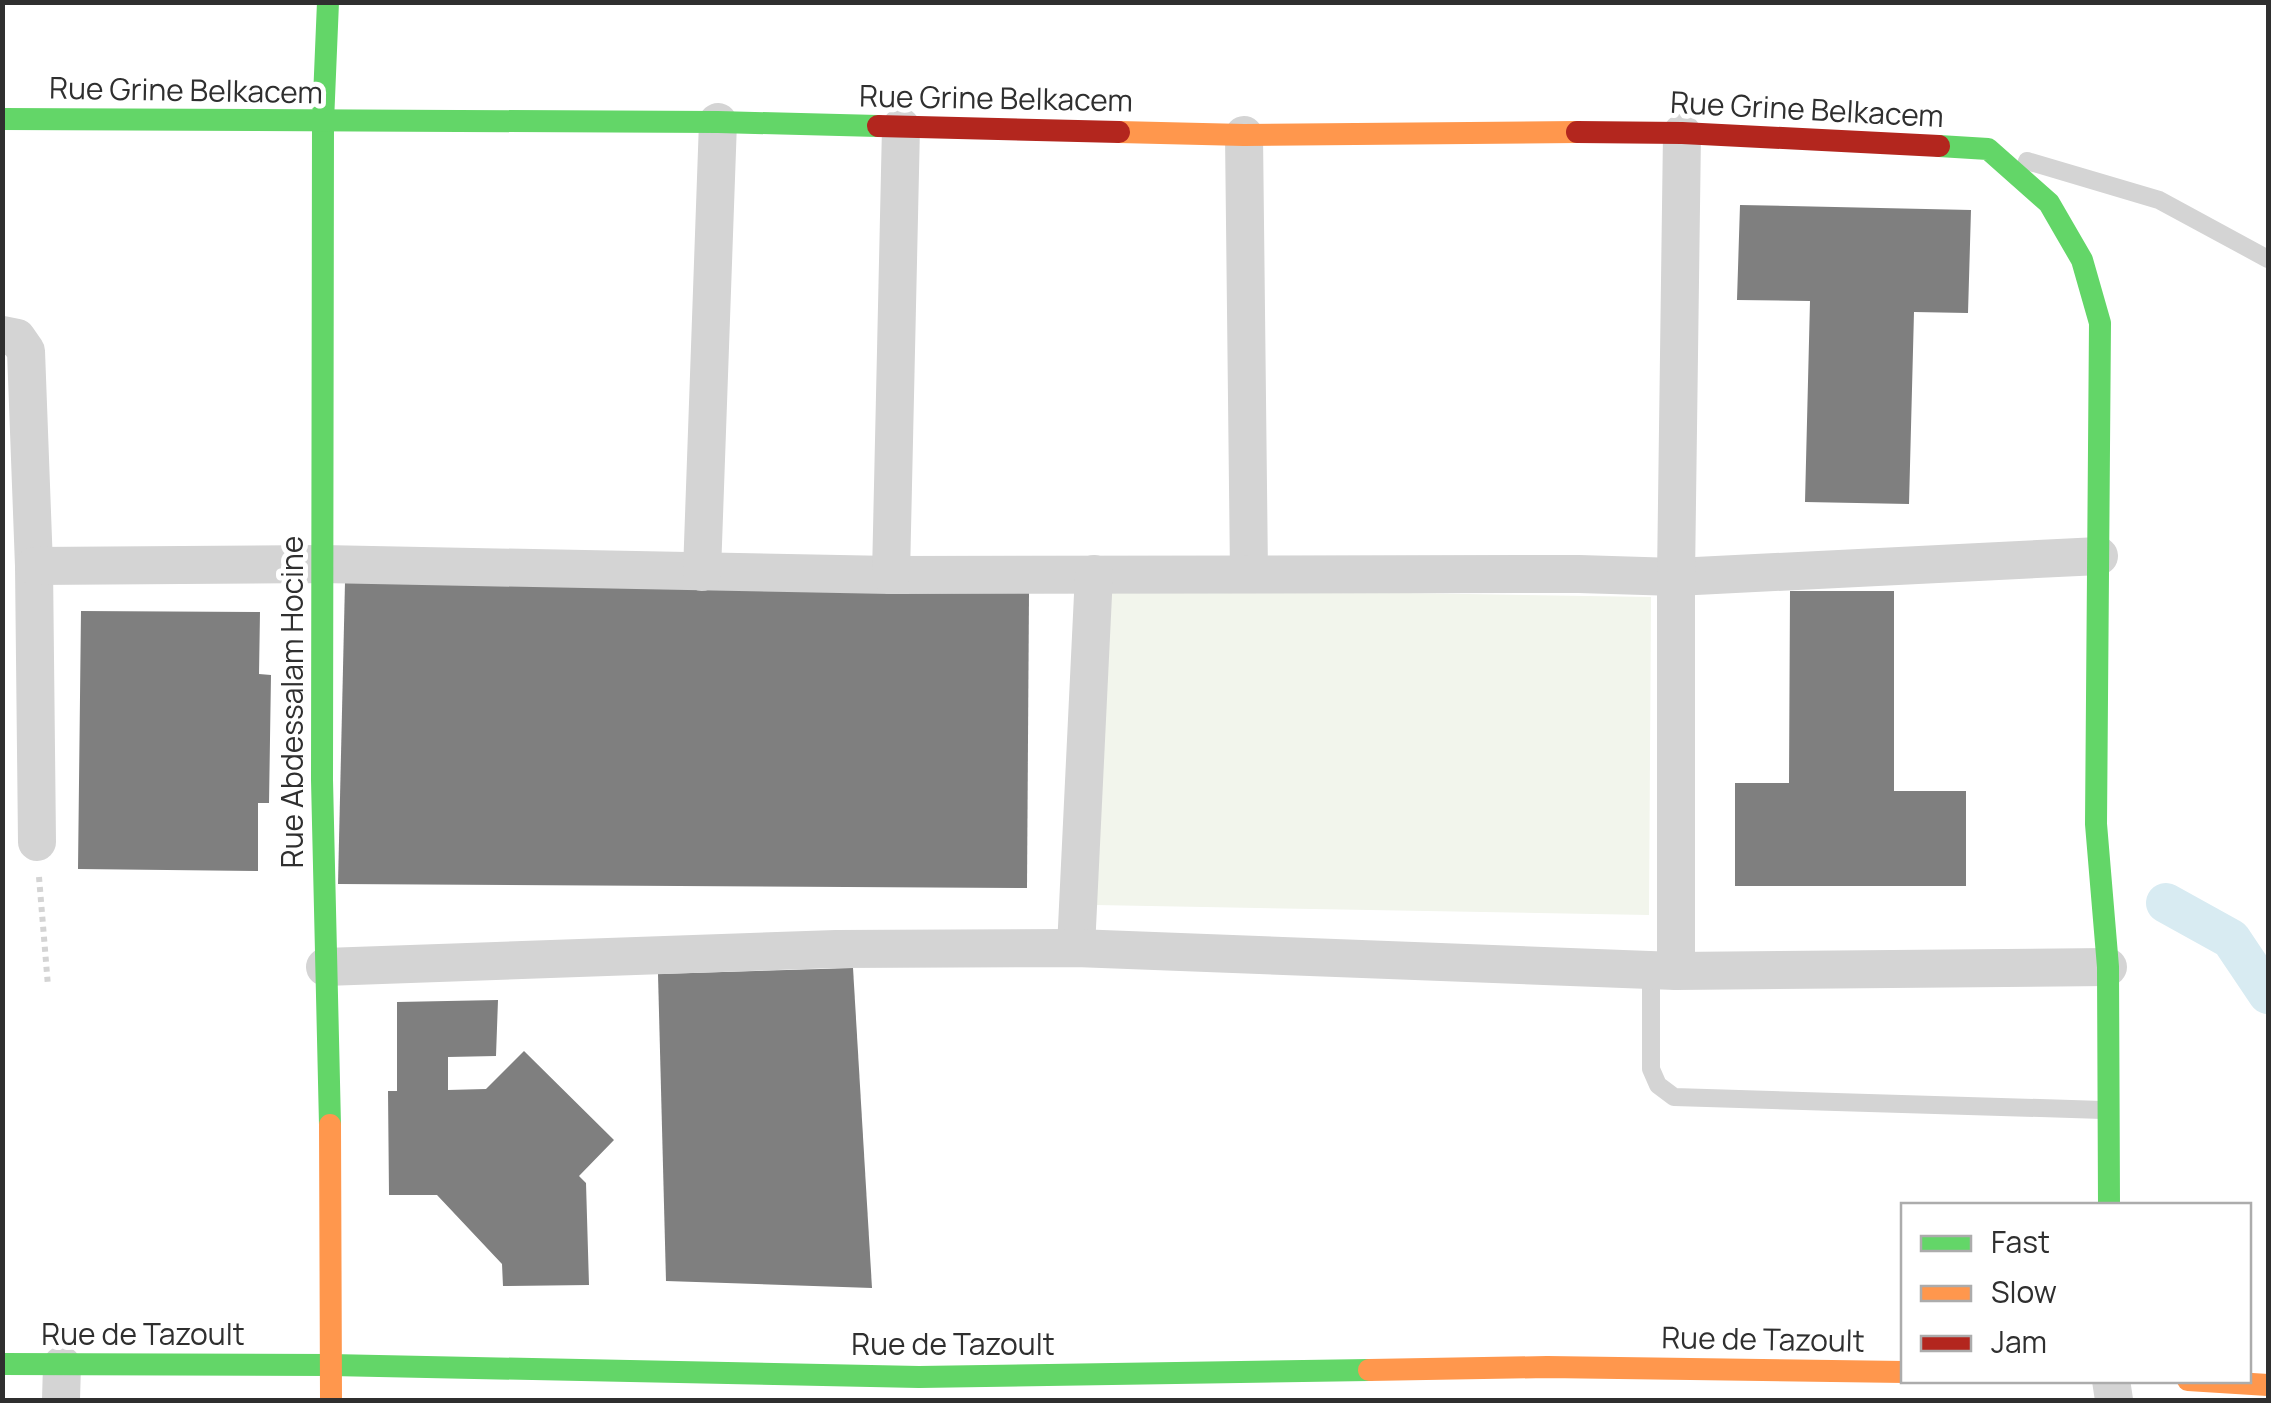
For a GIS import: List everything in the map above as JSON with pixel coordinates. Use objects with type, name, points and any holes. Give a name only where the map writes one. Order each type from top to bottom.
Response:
[{"type":"main road","name":"Rue Abdessalam Hocine","points":[[328,2],[323,122],[322,564],[332,1400]]},
{"type":"main road","name":"Rue Grine Belkacem","points":[[2,118],[718,122],[1244,135],[1682,133],[1988,150]]},
{"type":"main road","points":[[1988,150],[2049,203],[2082,260],[2100,323],[2096,824],[2108,967],[2109,1203]]},
{"type":"main road","name":"Rue de Tazoult","points":[[2,1364],[61,1383],[331,1365],[1215,1386],[1547,1368],[1901,1381]]},
{"type":"main road","points":[[2221,1383],[2268,1386]]},
{"type":"street","points":[[702,572],[718,122]]},
{"type":"street","points":[[892,575],[901,127]]},
{"type":"street","points":[[1663,970],[1676,577],[1682,133]]},
{"type":"street","points":[[1244,135],[1249,574]]},
{"type":"street","points":[[2,335],[21,341],[26,351],[34,566],[37,842]]},
{"type":"street","points":[[34,566],[322,564],[892,575],[1676,577],[2099,556]]},
{"type":"street","points":[[1076,948],[1094,574]]},
{"type":"street","points":[[325,966],[836,949],[1076,948],[1663,970],[2108,967]]},
{"type":"lane","points":[[1988,150],[2159,200],[2268,259]]},
{"type":"lane","points":[[1663,970],[1651,1069],[1658,1085],[1674,1097],[2109,1110]]},
{"type":"lane","points":[[919,1376],[919,1400]]},
{"type":"path","points":[[37,842],[48,986]]},
{"type":"shaded area","points":[[1106,588],[1651,597],[1649,915],[1095,905]]},
{"type":"building","points":[[1740,205],[1971,210],[1968,313],[1914,312],[1909,504],[1805,502],[1810,301],[1737,300]]},
{"type":"building","points":[[345,582],[1029,593],[1027,888],[338,884]]},
{"type":"building","points":[[1790,591],[1894,591],[1894,791],[1966,791],[1966,886],[1735,886],[1735,783],[1789,783]]},
{"type":"building","points":[[81,611],[260,612],[259,674],[271,675],[269,803],[258,803],[258,871],[78,869]]},
{"type":"building","points":[[853,968],[872,1288],[666,1281],[658,974]]},
{"type":"building","points":[[498,1000],[496,1056],[448,1057],[448,1090],[486,1089],[524,1051],[614,1140],[579,1176],[586,1183],[589,1285],[503,1286],[502,1264],[437,1195],[389,1195],[388,1091],[397,1091],[397,1002]]},
{"type":"waterway","points":[[2166,903],[2231,939],[2268,994]]},
{"type":"traffic: fast","points":[[328,2],[323,122],[322,780],[330,1125]]},
{"type":"traffic: fast","points":[[2,119],[878,126]]},
{"type":"traffic: fast","points":[[1939,146],[1988,149],[2049,203],[2082,260],[2100,323],[2096,824],[2108,967],[2109,1203]]},
{"type":"traffic: fast","points":[[2,1364],[331,1365],[919,1377],[1369,1370]]},
{"type":"traffic: slow","points":[[1119,132],[1577,132]]},
{"type":"traffic: slow","points":[[330,1125],[331,1399]]},
{"type":"traffic: slow","points":[[1369,1370],[1547,1367],[1901,1372]]},
{"type":"traffic: slow","points":[[2236,1383],[2268,1385]]},
{"type":"traffic: jam","points":[[878,126],[1119,132]]},
{"type":"traffic: jam","points":[[1577,132],[1682,133],[1939,146]]}]
